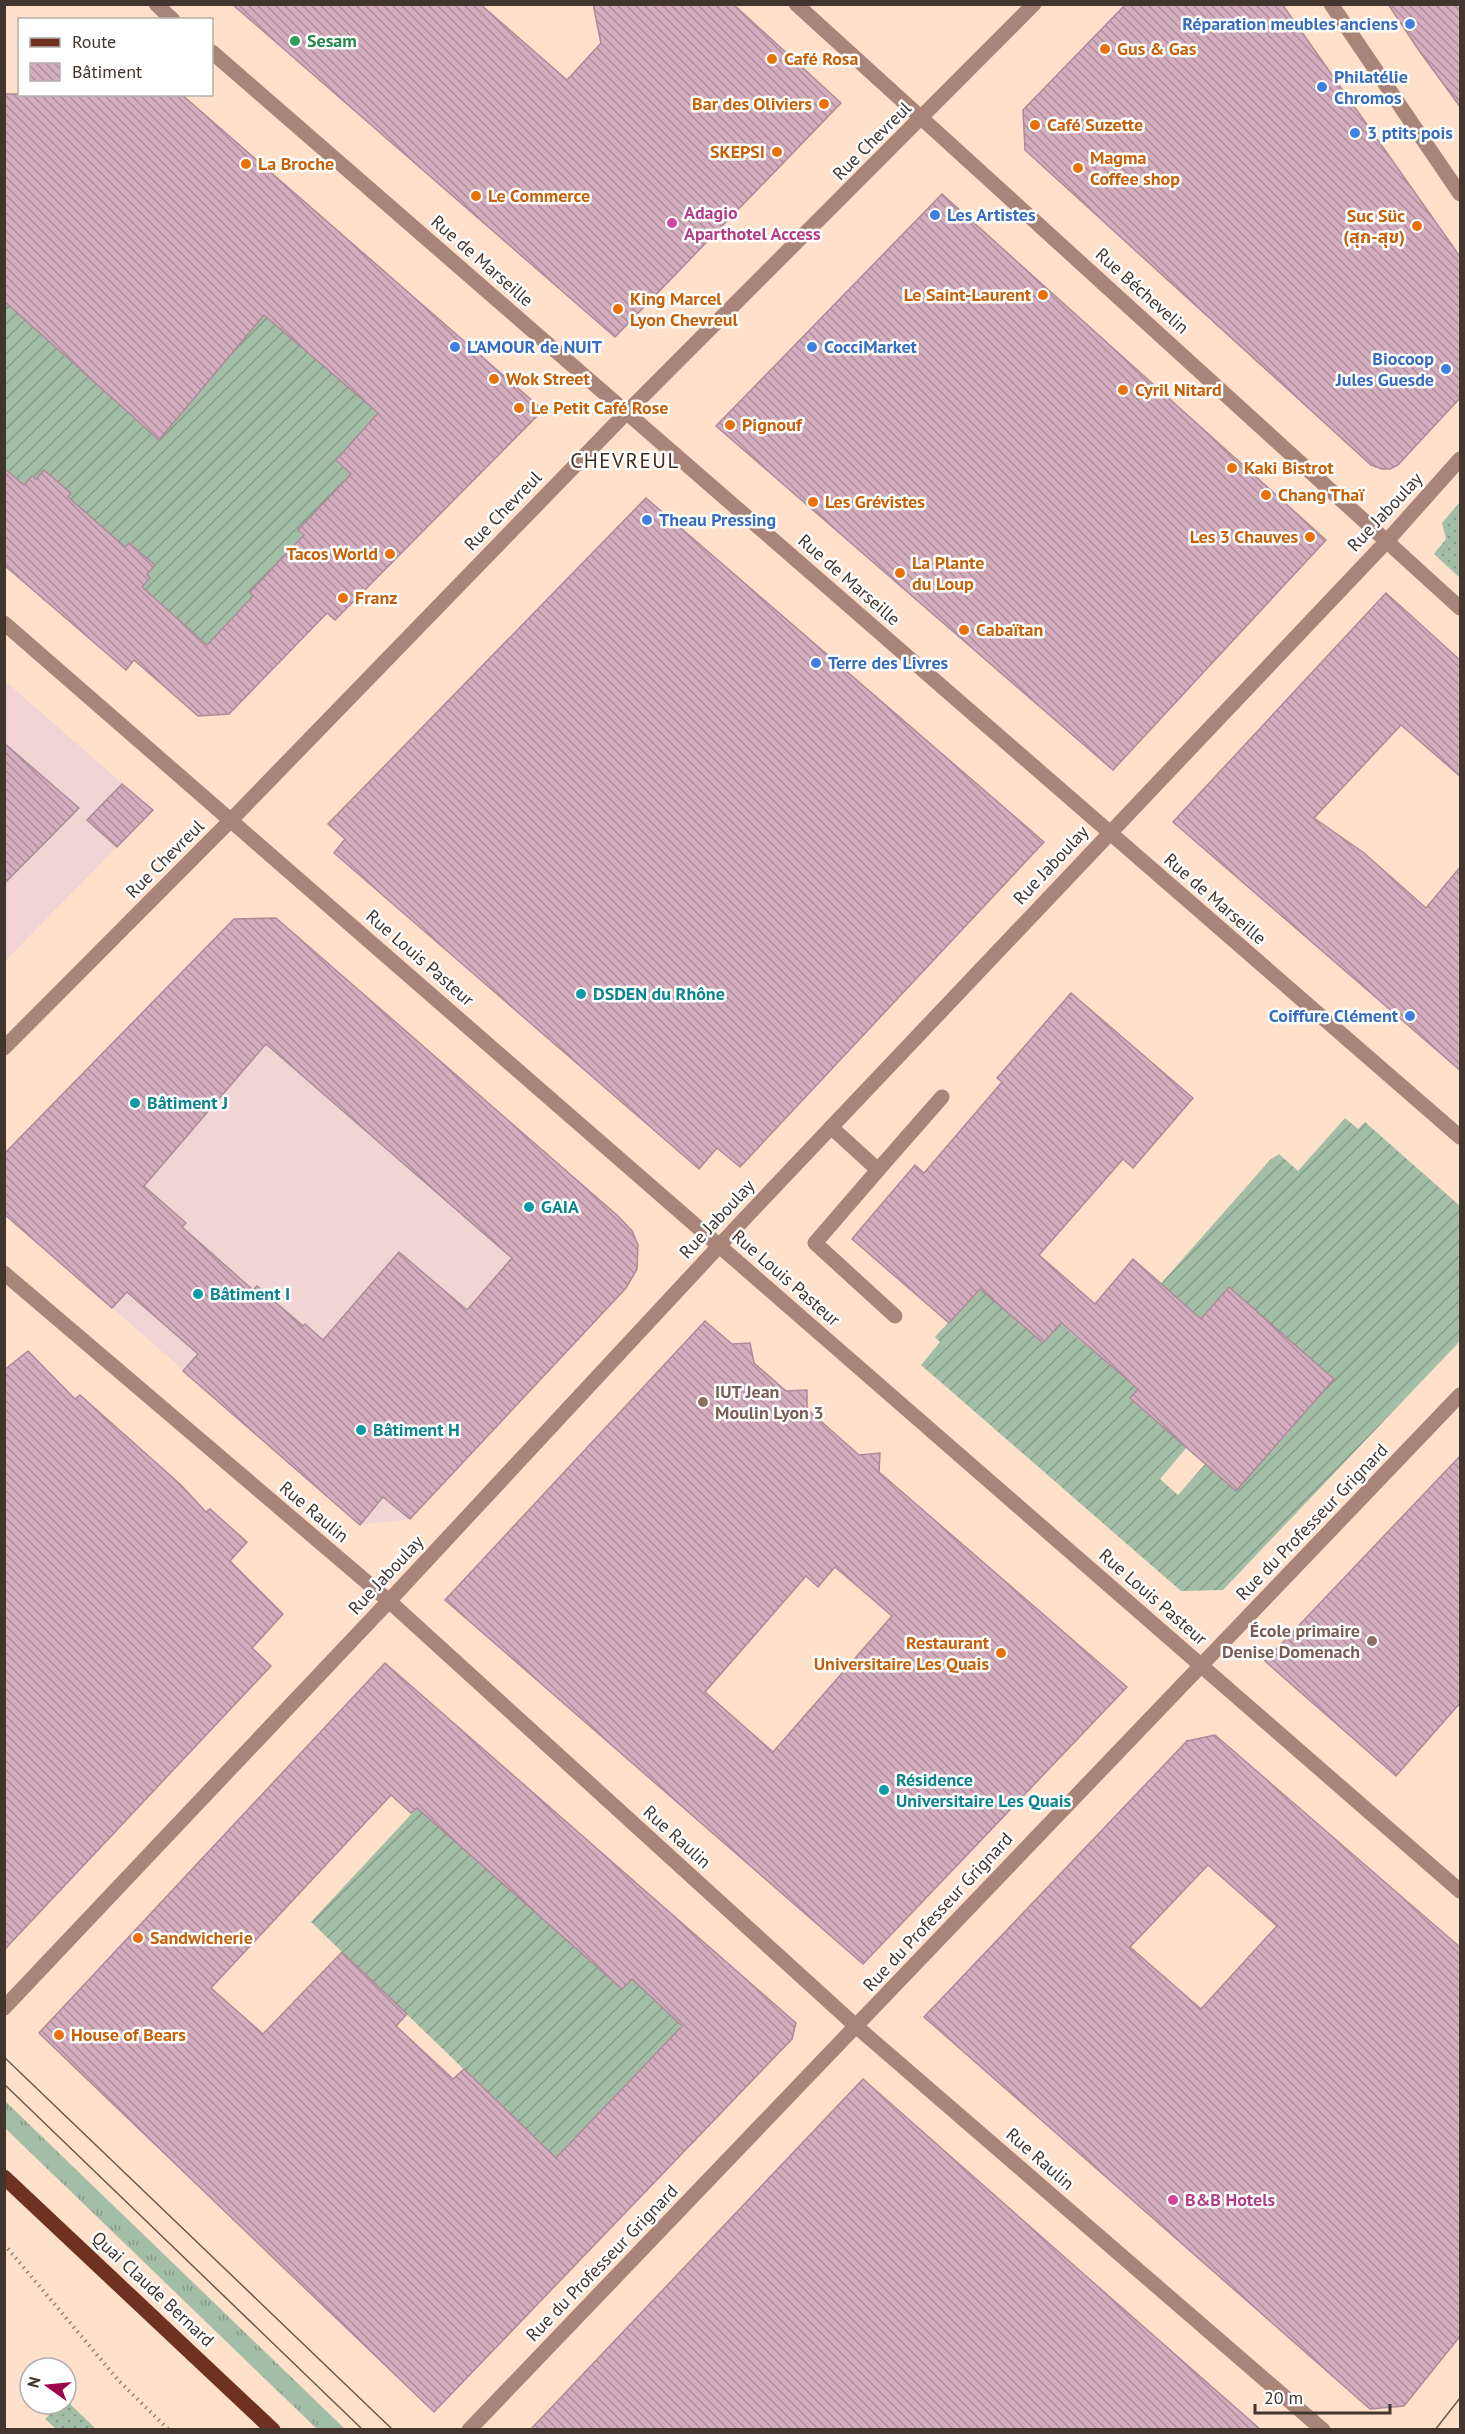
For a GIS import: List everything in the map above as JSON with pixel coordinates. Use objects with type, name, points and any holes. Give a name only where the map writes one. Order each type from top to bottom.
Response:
[{"type":"main road","name":"Quai Claude Bernard","points":[[4,2177],[273,2430]]},
{"type":"street","points":[[156,4],[172,18]]},
{"type":"street","name":"Rue Béchevelin","points":[[796,4],[1461,608]]},
{"type":"street","name":"Rue Chevreul","points":[[4,1048],[231,820],[627,412],[923,118],[1034,4]]},
{"type":"street","points":[[1331,4],[1461,194]]},
{"type":"street","name":"Rue de Marseille","points":[[213,53],[1108,833],[1461,1137]]},
{"type":"street","name":"Rue Jaboulay","points":[[4,2008],[389,1601],[1108,833],[1387,541],[1461,459]]},
{"type":"street","name":"Rue Louis Pasteur","points":[[4,623],[1461,1891]]},
{"type":"street","points":[[895,1316],[815,1243],[942,1097]]},
{"type":"street","points":[[831,1127],[878,1170]]},
{"type":"street","name":"Rue Raulin","points":[[4,1273],[389,1601],[857,2026],[1323,2430]]},
{"type":"street","name":"Rue du Professeur Grignard","points":[[469,2430],[1200,1664],[1461,1395]]},
{"type":"path","points":[[4,2244],[119,2381],[169,2430]]},
{"type":"shaded area","points":[[5,681],[153,810],[5,961]]},
{"type":"shaded area","points":[[276,918],[618,1216],[632,1231],[638,1245],[637,1269],[626,1288],[410,1519],[360,1525],[5,1214],[105,1052],[234,919]]},
{"type":"green space","points":[[5,301],[159,440],[272,305],[386,404],[337,460],[357,480],[298,530],[314,545],[276,564],[250,592],[253,596],[210,649],[142,587],[150,578],[147,574],[155,565],[130,543],[125,547],[68,497],[71,493],[44,470],[36,479],[24,485],[5,468]]},
{"type":"green space","points":[[1460,502],[1460,578],[1434,554],[1446,539],[1442,523]]},
{"type":"green space","points":[[1345,1118],[1358,1129],[1365,1122],[1460,1206],[1460,1341],[1223,1590],[1181,1591],[921,1365],[940,1342],[935,1337],[996,1270],[1138,1389],[1187,1447],[1160,1479],[1178,1495],[1205,1464],[1236,1491],[1334,1379],[1229,1288],[1190,1332],[1150,1296],[1270,1160],[1279,1154],[1298,1171]]},
{"type":"green space","points":[[417,1808],[622,1989],[632,1979],[678,2001],[680,2028],[556,2158],[311,1922]]},
{"type":"green space","points":[[5,2101],[345,2429],[317,2429],[5,2128]]},
{"type":"green space","points":[[78,2412],[96,2429],[56,2429],[45,2419],[48,2416],[78,2416]]},
{"type":"building","points":[[232,4],[480,4],[567,80],[601,43],[593,4],[733,4],[841,103],[615,337]]},
{"type":"building","points":[[1126,4],[1282,4],[1461,258],[1461,397],[1398,465],[1390,469],[1382,469],[1371,465],[1025,150],[1023,110]]},
{"type":"building","points":[[1388,4],[1461,4],[1461,108],[1420,52]]},
{"type":"building","points":[[4,94],[18,94],[18,96],[183,96],[543,410],[335,620],[327,613],[229,714],[198,716],[134,660],[126,670],[4,565],[4,468],[24,485],[32,476],[36,479],[44,470],[71,493],[68,497],[125,547],[129,543],[155,565],[147,574],[150,578],[142,587],[207,645],[253,596],[250,592],[304,535],[298,530],[351,474],[336,460],[378,413],[264,315],[159,440],[4,301]]},
{"type":"building","points":[[942,194],[1326,540],[1113,770],[716,426]]},
{"type":"building","points":[[646,498],[1044,842],[740,1167],[717,1148],[699,1169],[334,853],[345,839],[328,824]]},
{"type":"building","points":[[1386,593],[1461,661],[1461,777],[1401,725],[1314,818],[1364,853],[1426,908],[1461,866],[1461,1071],[1173,822]]},
{"type":"building","points":[[4,743],[79,808],[4,884]]},
{"type":"building","points":[[122,784],[153,810],[117,847],[87,820]]},
{"type":"building","points":[[276,918],[618,1216],[632,1231],[638,1245],[637,1269],[626,1288],[410,1519],[383,1497],[360,1525],[183,1371],[198,1354],[127,1292],[112,1308],[4,1214],[4,1154],[234,919]],"holes":[[[266,1044],[512,1258],[467,1310],[399,1252],[323,1340],[305,1324],[303,1326],[257,1286],[253,1290],[182,1227],[186,1223],[144,1186]]]},
{"type":"building","points":[[1071,993],[1193,1098],[1133,1168],[1123,1159],[1039,1255],[1095,1304],[1133,1259],[1201,1319],[1229,1287],[1334,1379],[1236,1491],[1130,1398],[1138,1389],[1061,1323],[1043,1343],[980,1289],[949,1323],[852,1239],[915,1165],[924,1173],[1002,1082],[997,1078]]},
{"type":"building","points":[[705,1321],[732,1344],[750,1343],[754,1363],[786,1391],[807,1390],[807,1409],[859,1455],[880,1453],[879,1472],[1127,1687],[863,1964],[445,1600]],"holes":[[[835,1567],[892,1616],[773,1752],[705,1692],[806,1576],[818,1587]]]},
{"type":"building","points":[[28,1351],[75,1399],[80,1395],[181,1485],[206,1512],[210,1509],[247,1542],[230,1561],[283,1614],[252,1648],[271,1666],[4,1950],[4,1370]]},
{"type":"building","name":"École primaire Denise Domenach","points":[[1460,1456],[1461,1702],[1396,1776],[1265,1661]]},
{"type":"building","points":[[385,1663],[796,2023],[792,2039],[434,2412],[39,2033]],"holes":[[[391,1795],[411,1813],[417,1808],[622,1989],[632,1979],[682,2026],[556,2158],[464,2069],[453,2079],[396,2026],[407,2014],[342,1952],[263,2034],[211,1988]]]},
{"type":"building","points":[[1215,1735],[1461,1948],[1461,2335],[1404,2406],[1370,2409],[924,2017],[1187,1741]],"holes":[[[1208,1865],[1277,1926],[1201,2009],[1130,1947]]]},
{"type":"building","points":[[863,2079],[1095,2284],[1261,2430],[530,2430]]},
{"type":"tram line","points":[[4,2057],[393,2430]]},
{"type":"tram line","points":[[4,2084],[363,2430]]},
{"type":"tram line","points":[[1435,2430],[1460,2398]]},
{"type":"place","name":"Réparation meubles anciens","points":[[1410,24]]},
{"type":"place","name":"Sesam","points":[[295,41]]},
{"type":"place","name":"Gus & Gas","points":[[1105,49]]},
{"type":"place","name":"Café Rosa","points":[[772,59]]},
{"type":"place","name":"Philatélie Chromos","points":[[1322,87]]},
{"type":"place","name":"Bar des Oliviers","points":[[824,104]]},
{"type":"place","name":"Café Suzette","points":[[1035,125]]},
{"type":"place","name":"3 ptits pois","points":[[1355,133]]},
{"type":"place","name":"SKEPSI","points":[[777,152]]},
{"type":"place","name":"La Broche","points":[[246,164]]},
{"type":"place","name":"Magma Coffee shop","points":[[1078,168]]},
{"type":"place","name":"Le Commerce","points":[[476,196]]},
{"type":"place","name":"Les Artistes","points":[[935,215]]},
{"type":"place","name":"Adagio Aparthotel Access","points":[[672,223]]},
{"type":"place","name":"Suc Süc (สุก-สุข)","points":[[1417,226]]},
{"type":"place","name":"Le Saint-Laurent","points":[[1043,295]]},
{"type":"place","name":"King Marcel Lyon Chevreul","points":[[618,309]]},
{"type":"place","name":"L'AMOUR de NUIT","points":[[455,347]]},
{"type":"place","name":"CocciMarket","points":[[812,347]]},
{"type":"place","name":"Biocoop Jules Guesde","points":[[1446,369]]},
{"type":"place","name":"Wok Street","points":[[494,379]]},
{"type":"place","name":"Cyril Nitard","points":[[1123,390]]},
{"type":"place","name":"Le Petit Café Rose","points":[[519,408]]},
{"type":"place","name":"Pignouf","points":[[730,425]]},
{"type":"place","name":"Kaki Bistrot","points":[[1232,468]]},
{"type":"place","name":"Chang Thaï","points":[[1266,495]]},
{"type":"place","name":"Les Grévistes","points":[[813,502]]},
{"type":"place","name":"Theau Pressing","points":[[647,520]]},
{"type":"place","name":"Les 3 Chauves","points":[[1310,537]]},
{"type":"place","name":"Tacos World","points":[[390,554]]},
{"type":"place","name":"La Plante du Loup","points":[[900,573]]},
{"type":"place","name":"Franz","points":[[343,598]]},
{"type":"place","name":"Cabaïtan","points":[[964,630]]},
{"type":"place","name":"Terre des Livres","points":[[816,663]]},
{"type":"place","name":"DSDEN du Rhône","points":[[581,994]]},
{"type":"place","name":"Coiffure Clément","points":[[1410,1016]]},
{"type":"place","name":"Bâtiment J","points":[[135,1103]]},
{"type":"place","name":"GAIA","points":[[529,1207]]},
{"type":"place","name":"Bâtiment I","points":[[198,1294]]},
{"type":"place","name":"IUT Jean Moulin Lyon 3","points":[[703,1402]]},
{"type":"place","name":"Bâtiment H","points":[[361,1430]]},
{"type":"place","name":"École primaire Denise Domenach","points":[[1372,1641]]},
{"type":"place","name":"Restaurant Universitaire Les Quais","points":[[1001,1653]]},
{"type":"place","name":"Résidence Universitaire Les Quais","points":[[884,1790]]},
{"type":"place","name":"Sandwicherie","points":[[138,1938]]},
{"type":"place","name":"House of Bears","points":[[59,2035]]},
{"type":"place","name":"B&B Hotels","points":[[1173,2200]]},
{"type":"district","name":"CHEVREUL","points":[[625,461]]}]
